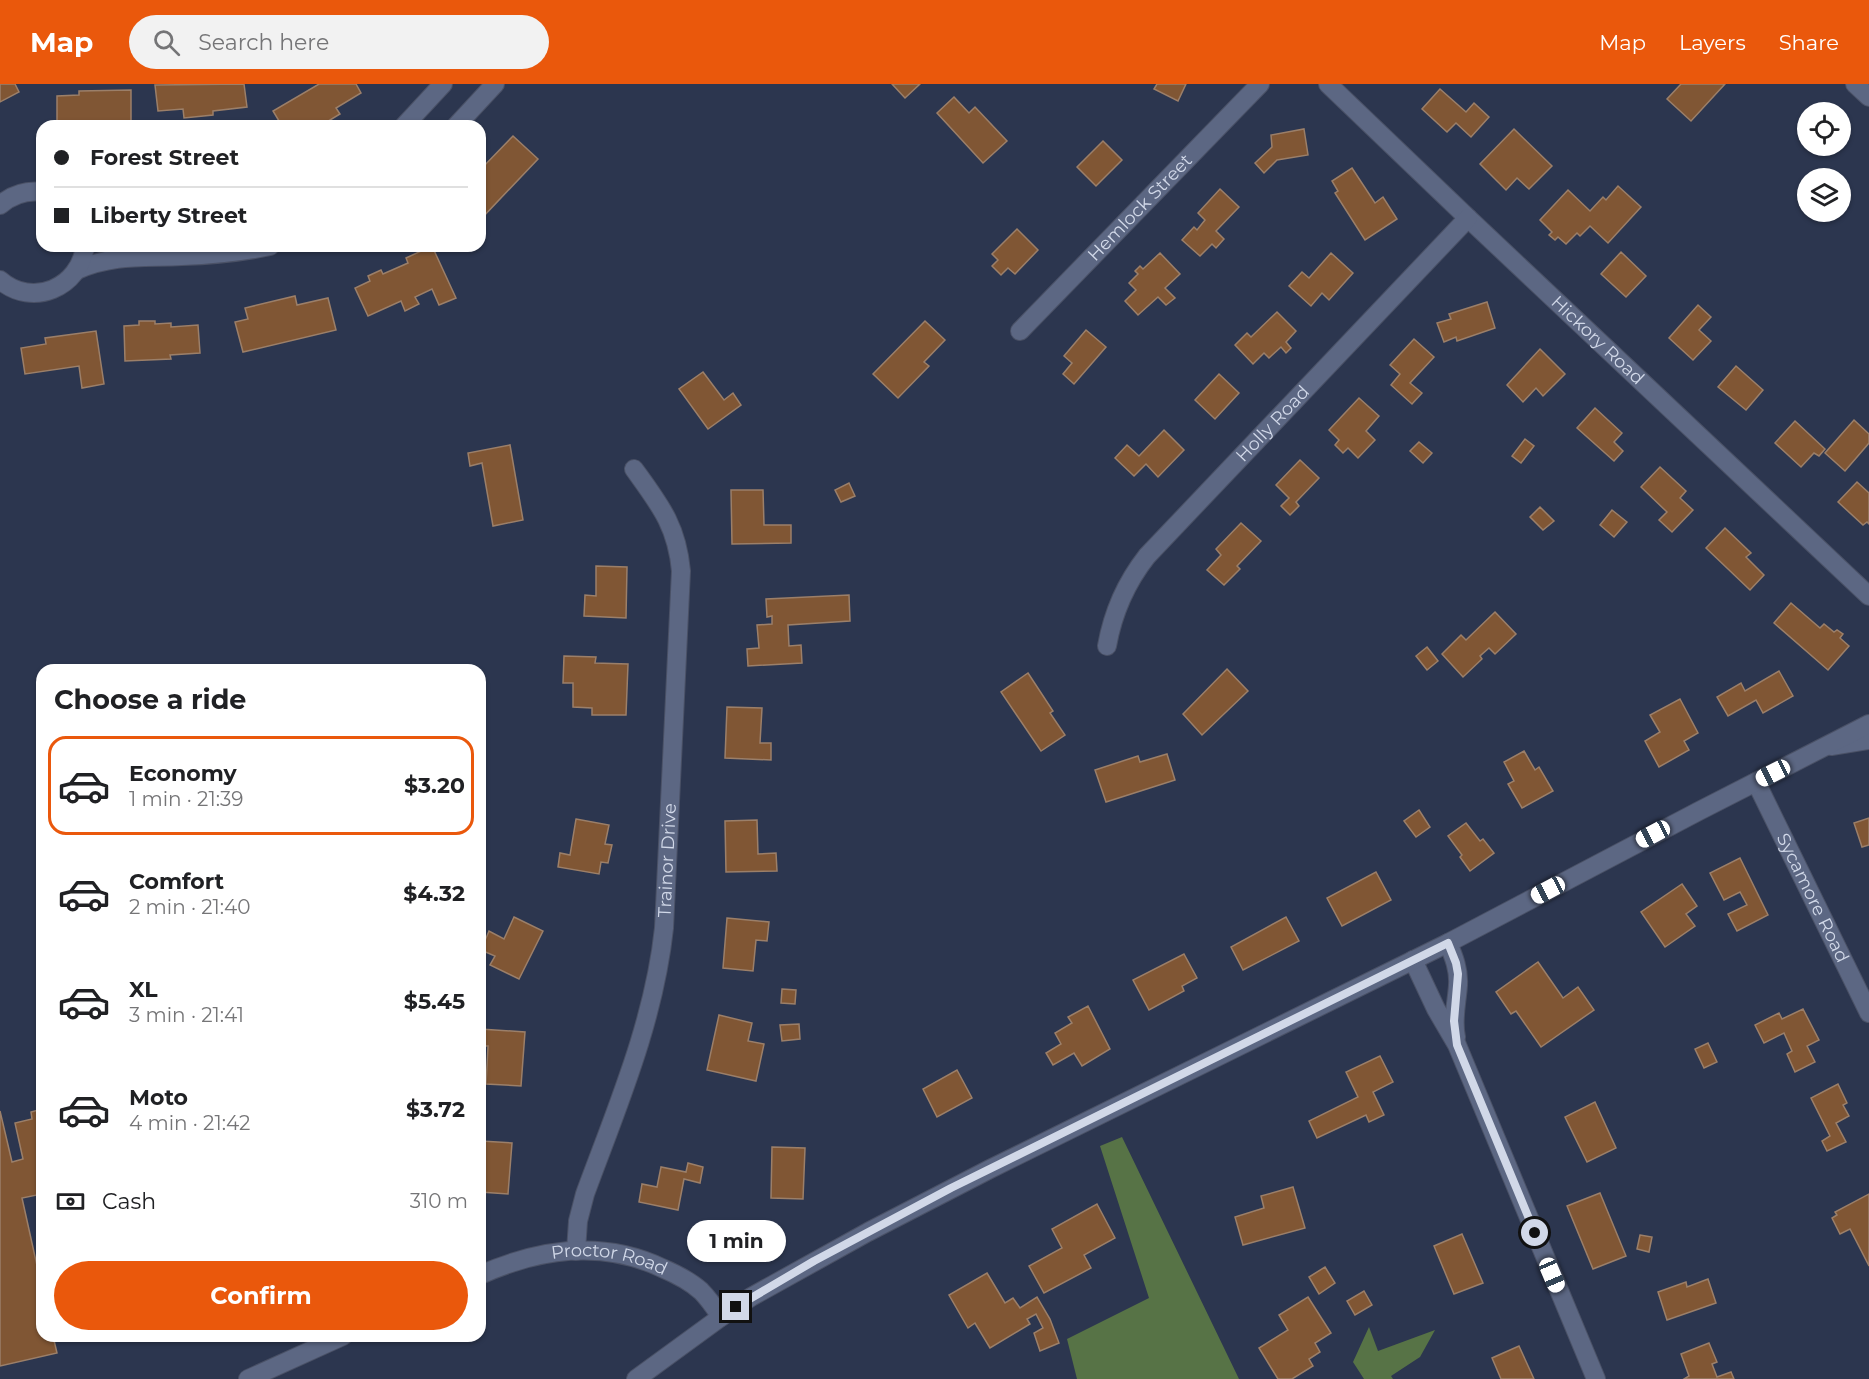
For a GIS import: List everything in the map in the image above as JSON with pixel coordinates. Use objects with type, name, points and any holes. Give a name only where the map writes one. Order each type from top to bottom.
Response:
[{"type":"street","points":[[410,120],[443,84]]},
{"type":"street","points":[[462,120],[495,84]]},
{"type":"street","name":"Hemlock Street","points":[[1020,331],[1260,84]]},
{"type":"street","name":"Hickory Road","points":[[1328,84],[1869,596]]},
{"type":"street","points":[[1856,84],[1869,97]]},
{"type":"street","points":[[0,205],[18,194],[36,192]]},
{"type":"street","name":"Holly Road","points":[[1107,646],[1122,596],[1133,575],[1147,556],[1468,218]]},
{"type":"street","points":[[0,280],[10,288],[26,293],[45,292],[61,286],[77,270],[84,252]]},
{"type":"street","points":[[77,270],[118,258],[231,252]]},
{"type":"street","name":"Trainor Drive","points":[[576,1251],[578,1221],[585,1194],[645,1028],[657,979],[664,928],[680,555],[663,509],[634,469]]},
{"type":"street","points":[[636,1379],[721,1317],[814,1261],[951,1188],[1448,943],[1869,724]]},
{"type":"street","points":[[1826,746],[1869,740]]},
{"type":"street","name":"Sycamore Road","points":[[1756,782],[1869,1013]]},
{"type":"street","points":[[1448,943],[1458,974],[1454,1021],[1457,1045]]},
{"type":"street","points":[[1413,960],[1436,1009],[1457,1045],[1596,1379]]},
{"type":"street","name":"Proctor Road","points":[[486,1273],[526,1257],[543,1254],[592,1250],[623,1254],[678,1275],[700,1291],[721,1317]]},
{"type":"street","points":[[248,1379],[330,1342]]},
{"type":"green space","points":[[1122,1137],[1239,1379],[1077,1379],[1067,1339],[1149,1298],[1100,1146]]},
{"type":"green space","points":[[1369,1327],[1378,1351],[1435,1330],[1420,1357],[1391,1376],[1393,1379],[1364,1379],[1353,1362]]},
{"type":"building","points":[[0,84],[15,84],[19,92],[0,102]]},
{"type":"building","points":[[244,84],[247,107],[213,111],[213,115],[184,118],[183,109],[158,111],[155,85]]},
{"type":"building","points":[[319,84],[356,84],[361,93],[336,108],[340,114],[330,120],[278,120],[273,111]]},
{"type":"building","points":[[892,84],[920,84],[905,98]]},
{"type":"building","points":[[1157,84],[1186,84],[1178,101],[1154,89]]},
{"type":"building","points":[[1681,84],[1725,84],[1691,121],[1667,99]]},
{"type":"building","points":[[1440,89],[1466,112],[1474,103],[1489,117],[1471,137],[1456,123],[1447,132],[1422,109]]},
{"type":"building","points":[[131,90],[131,120],[57,120],[57,96],[79,95],[79,91]]},
{"type":"building","points":[[954,97],[969,113],[975,107],[1007,141],[983,163],[937,113]]},
{"type":"building","points":[[1304,129],[1308,155],[1277,160],[1264,173],[1255,163],[1272,147],[1271,135]]},
{"type":"building","points":[[1514,129],[1552,166],[1529,189],[1517,178],[1506,190],[1480,164]]},
{"type":"building","points":[[513,136],[538,159],[486,214],[486,164]]},
{"type":"building","points":[[1103,141],[1122,160],[1096,186],[1077,167]]},
{"type":"building","points":[[1352,168],[1375,203],[1383,197],[1397,219],[1365,240],[1335,193],[1338,191],[1332,181]]},
{"type":"building","points":[[1618,186],[1641,207],[1608,243],[1590,226],[1580,236],[1577,233],[1566,244],[1558,237],[1555,240],[1549,235],[1552,232],[1540,220],[1568,190],[1590,211],[1603,197],[1606,200]]},
{"type":"building","points":[[1220,189],[1239,207],[1216,231],[1224,239],[1216,248],[1212,244],[1200,256],[1182,240],[1194,227],[1197,230],[1205,220],[1198,213]]},
{"type":"building","points":[[1017,229],[1038,250],[1015,274],[1008,268],[1001,275],[992,266],[998,260],[992,254]]},
{"type":"building","points":[[419,252],[435,252],[456,298],[439,305],[432,289],[415,297],[419,304],[405,311],[401,301],[368,316],[355,288],[370,281],[368,276],[381,270],[383,274],[408,263],[406,258]]},
{"type":"building","points":[[1621,252],[1646,276],[1626,297],[1601,274]]},
{"type":"building","points":[[1160,253],[1180,274],[1165,288],[1175,298],[1166,305],[1158,297],[1138,315],[1125,301],[1136,290],[1129,283],[1138,274],[1135,271],[1140,266],[1143,269]]},
{"type":"building","points":[[1331,253],[1353,273],[1329,300],[1322,293],[1311,306],[1289,286],[1302,272],[1309,278]]},
{"type":"building","points":[[295,296],[297,305],[328,298],[336,330],[243,352],[235,322],[248,319],[245,308]]},
{"type":"building","points":[[1487,302],[1495,328],[1457,341],[1456,337],[1444,342],[1437,323],[1451,319],[1449,314]]},
{"type":"building","points":[[1698,305],[1711,317],[1699,330],[1711,341],[1693,360],[1669,338]]},
{"type":"building","points":[[1277,312],[1296,331],[1286,342],[1291,348],[1286,353],[1281,347],[1269,358],[1264,353],[1253,364],[1235,345],[1247,333],[1251,337]]},
{"type":"building","points":[[139,321],[155,321],[155,324],[171,323],[171,327],[198,325],[200,353],[170,355],[171,359],[125,361],[124,326],[139,325]]},
{"type":"building","points":[[925,321],[945,340],[924,362],[929,366],[898,398],[873,374]]},
{"type":"building","points":[[1086,330],[1106,347],[1074,384],[1063,374],[1072,363],[1064,356]]},
{"type":"building","points":[[96,331],[104,384],[82,388],[79,366],[25,374],[21,348],[46,344],[45,338]]},
{"type":"building","points":[[1414,339],[1434,357],[1410,383],[1422,393],[1412,404],[1391,385],[1400,374],[1390,365]]},
{"type":"building","points":[[1540,349],[1565,374],[1543,396],[1536,388],[1523,402],[1507,385]]},
{"type":"building","points":[[1736,366],[1763,390],[1746,410],[1718,387]]},
{"type":"building","points":[[703,372],[724,400],[733,393],[741,405],[708,429],[679,389]]},
{"type":"building","points":[[1219,374],[1239,393],[1215,419],[1195,400]]},
{"type":"building","points":[[1359,398],[1379,416],[1366,431],[1375,440],[1358,458],[1348,448],[1343,453],[1335,445],[1339,440],[1329,430]]},
{"type":"building","points":[[1595,408],[1622,433],[1614,442],[1623,451],[1614,461],[1577,428]]},
{"type":"building","points":[[1854,420],[1869,434],[1869,443],[1845,471],[1825,453]]},
{"type":"building","points":[[1795,421],[1825,449],[1819,456],[1814,453],[1801,467],[1775,443]]},
{"type":"building","points":[[1164,430],[1184,450],[1158,477],[1146,464],[1134,476],[1115,458],[1127,445],[1139,456]]},
{"type":"building","points":[[1525,439],[1534,446],[1521,463],[1512,456]]},
{"type":"building","points":[[1419,442],[1432,453],[1423,463],[1410,451]]},
{"type":"building","points":[[510,445],[523,520],[493,526],[482,463],[470,466],[468,453]]},
{"type":"building","points":[[1300,460],[1319,478],[1296,502],[1299,506],[1290,515],[1281,506],[1289,498],[1276,485]]},
{"type":"building","points":[[1660,467],[1686,491],[1680,498],[1693,510],[1672,532],[1659,520],[1667,512],[1641,487]]},
{"type":"building","points":[[1857,482],[1869,493],[1869,524],[1867,522],[1863,525],[1838,502]]},
{"type":"building","points":[[849,483],[855,496],[841,502],[835,490]]},
{"type":"building","points":[[731,490],[763,490],[764,525],[791,525],[791,543],[732,544]]},
{"type":"building","points":[[1540,507],[1554,521],[1543,530],[1530,517]]},
{"type":"building","points":[[1612,510],[1627,522],[1614,537],[1600,525]]},
{"type":"building","points":[[1241,523],[1261,541],[1237,566],[1240,569],[1224,585],[1207,570],[1221,555],[1216,549]]},
{"type":"building","points":[[1725,528],[1751,553],[1746,557],[1764,575],[1750,590],[1706,548]]},
{"type":"building","points":[[596,566],[627,567],[626,618],[584,616],[585,595],[596,596]]},
{"type":"building","points":[[849,595],[850,621],[788,625],[789,646],[801,645],[802,663],[748,666],[747,649],[759,648],[757,625],[772,624],[772,616],[767,617],[766,599]]},
{"type":"building","points":[[1791,603],[1820,628],[1824,624],[1834,632],[1837,630],[1843,634],[1840,638],[1849,646],[1828,670],[1774,623]]},
{"type":"building","points":[[1495,612],[1516,634],[1495,654],[1489,648],[1480,656],[1482,659],[1463,677],[1442,654],[1461,635],[1466,640]]},
{"type":"building","points":[[1427,647],[1438,661],[1427,670],[1416,656]]},
{"type":"building","points":[[564,656],[596,657],[595,663],[628,664],[626,715],[592,715],[592,708],[573,707],[573,683],[563,683]]},
{"type":"building","points":[[1227,669],[1248,691],[1202,735],[1183,714]]},
{"type":"building","points":[[1779,671],[1793,696],[1763,713],[1756,700],[1728,716],[1717,697],[1741,683],[1745,691]]},
{"type":"building","points":[[1028,673],[1053,711],[1050,713],[1065,735],[1041,751],[1001,692]]},
{"type":"building","points":[[1680,699],[1698,733],[1684,741],[1689,750],[1659,767],[1645,741],[1660,732],[1650,715]]},
{"type":"building","points":[[727,707],[762,708],[760,743],[771,743],[771,760],[725,758]]},
{"type":"building","points":[[1524,751],[1535,770],[1539,767],[1553,791],[1522,808],[1508,784],[1514,781],[1504,762]]},
{"type":"building","points":[[1167,754],[1175,780],[1106,802],[1095,770],[1138,756],[1140,762]]},
{"type":"building","points":[[1419,810],[1430,827],[1416,837],[1404,821]]},
{"type":"building","points":[[1869,818],[1869,845],[1862,847],[1854,823]]},
{"type":"building","points":[[576,819],[609,825],[605,844],[612,845],[608,863],[601,862],[599,874],[558,867],[560,853],[570,855]]},
{"type":"building","points":[[757,820],[758,854],[776,853],[777,871],[726,872],[725,821]]},
{"type":"building","points":[[1466,823],[1480,841],[1483,839],[1494,853],[1470,871],[1448,836]]},
{"type":"building","points":[[1740,858],[1768,915],[1737,931],[1728,914],[1747,905],[1740,892],[1724,900],[1710,873]]},
{"type":"building","points":[[1376,872],[1391,900],[1342,926],[1327,898]]},
{"type":"building","points":[[1682,884],[1697,906],[1686,914],[1695,926],[1665,947],[1641,912]]},
{"type":"building","points":[[514,917],[543,931],[519,979],[490,965],[495,956],[486,952],[486,938],[489,931],[504,939]]},
{"type":"building","points":[[1286,917],[1299,941],[1243,970],[1231,947]]},
{"type":"building","points":[[727,918],[769,922],[767,941],[756,940],[753,971],[723,968]]},
{"type":"building","points":[[1184,954],[1197,978],[1182,986],[1184,991],[1149,1010],[1133,980]]},
{"type":"building","points":[[1538,962],[1563,998],[1578,987],[1594,1010],[1541,1047],[1516,1011],[1511,1014],[1496,992]]},
{"type":"building","points":[[782,989],[796,990],[795,1004],[781,1003]]},
{"type":"building","points":[[1088,1006],[1110,1049],[1082,1066],[1074,1053],[1053,1065],[1046,1053],[1061,1044],[1055,1033],[1072,1023],[1068,1017]]},
{"type":"building","points":[[1803,1009],[1819,1040],[1807,1046],[1815,1062],[1795,1072],[1787,1054],[1792,1051],[1784,1033],[1764,1043],[1755,1025],[1779,1013],[1782,1019]]},
{"type":"building","points":[[719,1015],[752,1023],[748,1041],[764,1044],[756,1081],[707,1070]]},
{"type":"building","points":[[799,1024],[800,1039],[782,1041],[780,1025]]},
{"type":"building","points":[[486,1029],[525,1032],[521,1086],[486,1084],[488,1046],[486,1046]]},
{"type":"building","points":[[1708,1043],[1717,1062],[1704,1068],[1695,1049]]},
{"type":"building","points":[[1380,1056],[1393,1082],[1373,1092],[1384,1115],[1369,1122],[1366,1115],[1317,1138],[1309,1121],[1358,1097],[1346,1072]]},
{"type":"building","points":[[957,1070],[972,1098],[937,1117],[923,1089]]},
{"type":"building","points":[[1838,1084],[1847,1103],[1843,1105],[1849,1116],[1836,1123],[1846,1142],[1827,1151],[1822,1141],[1830,1136],[1811,1098]]},
{"type":"building","points":[[1595,1102],[1616,1148],[1587,1162],[1565,1117]]},
{"type":"building","points":[[0,1111],[12,1162],[23,1159],[15,1123],[32,1119],[31,1112],[36,1111],[36,1195],[22,1198],[36,1261],[36,1342],[54,1342],[57,1353],[0,1366]]},
{"type":"building","points":[[486,1141],[512,1143],[508,1194],[486,1192]]},
{"type":"building","points":[[772,1147],[805,1148],[803,1199],[771,1198]]},
{"type":"building","points":[[688,1163],[703,1167],[700,1183],[684,1179],[678,1210],[639,1202],[642,1184],[657,1187],[661,1167],[686,1172]]},
{"type":"building","points":[[1293,1187],[1305,1228],[1243,1245],[1235,1217],[1264,1208],[1261,1196]]},
{"type":"building","points":[[1600,1193],[1626,1256],[1593,1269],[1567,1206]]},
{"type":"building","points":[[1869,1194],[1869,1266],[1850,1229],[1840,1234],[1832,1218],[1837,1215],[1835,1212]]},
{"type":"building","points":[[1097,1204],[1115,1238],[1084,1255],[1091,1268],[1044,1293],[1029,1266],[1062,1248],[1052,1229]]},
{"type":"building","points":[[1462,1234],[1483,1283],[1454,1294],[1434,1246]]},
{"type":"building","points":[[1640,1235],[1652,1237],[1649,1252],[1637,1249]]},
{"type":"building","points":[[1325,1267],[1335,1283],[1319,1294],[1309,1277]]},
{"type":"building","points":[[987,1273],[1005,1303],[1013,1298],[1020,1308],[1037,1297],[1050,1319],[1059,1343],[1040,1351],[1034,1333],[1043,1328],[1036,1314],[1027,1319],[1030,1324],[990,1348],[975,1323],[968,1328],[949,1295]]},
{"type":"building","points":[[1708,1279],[1716,1303],[1667,1320],[1658,1292],[1686,1282],[1687,1287]]},
{"type":"building","points":[[1364,1291],[1372,1305],[1355,1315],[1347,1301]]},
{"type":"building","points":[[1308,1297],[1331,1333],[1315,1343],[1320,1352],[1309,1359],[1313,1366],[1292,1379],[1278,1379],[1259,1348],[1288,1330],[1279,1315]]},
{"type":"building","points":[[1709,1343],[1717,1362],[1712,1364],[1717,1377],[1731,1372],[1734,1379],[1684,1379],[1689,1376],[1681,1354]]},
{"type":"building","points":[[1519,1346],[1534,1379],[1501,1379],[1492,1358]]},
{"type":"route","points":[[736,1307],[814,1261],[951,1188],[1448,943],[1458,974],[1454,1021],[1457,1045],[1535,1233]]}]
